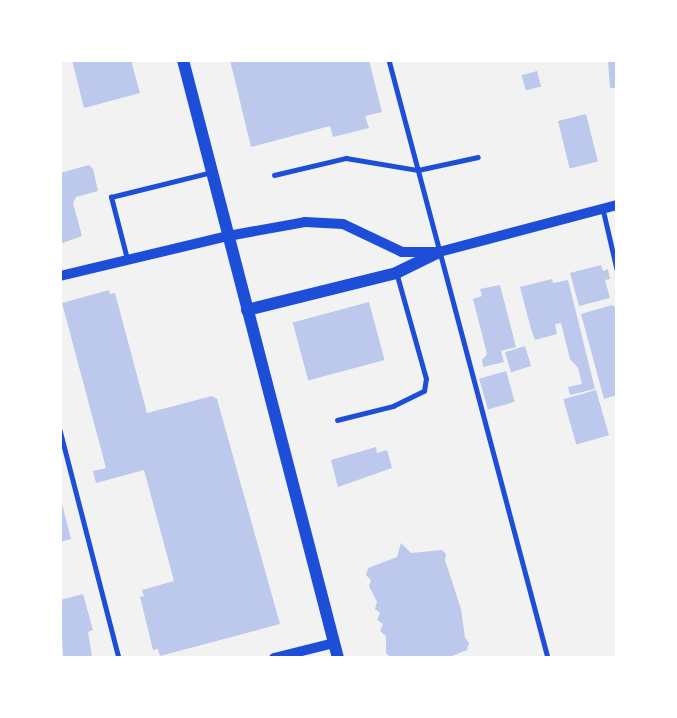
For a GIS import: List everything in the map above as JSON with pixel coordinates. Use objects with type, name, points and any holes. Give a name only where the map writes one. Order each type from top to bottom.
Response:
[{"type":"main road","points":[[183,60],[338,658]]},
{"type":"main road","points":[[248,310],[396,273],[439,252]]},
{"type":"street","points":[[60,276],[228,236],[305,222],[343,224],[402,252],[439,252],[617,205]]},
{"type":"street","points":[[274,658],[334,643]]},
{"type":"lane","points":[[389,60],[548,658]]},
{"type":"lane","points":[[274,175],[346,158],[418,170],[478,157]]},
{"type":"lane","points":[[128,259],[111,197],[212,172]]},
{"type":"lane","points":[[603,209],[617,268]]},
{"type":"lane","points":[[337,420],[393,406],[424,391],[426,379],[396,273]]},
{"type":"lane","points":[[60,430],[119,658]]},
{"type":"lane","points":[[60,461],[67,459]]},
{"type":"building","points":[[72,60],[131,60],[140,93],[84,108]]},
{"type":"building","points":[[230,60],[369,60],[382,112],[365,116],[369,128],[333,137],[330,126],[251,147]]},
{"type":"building","points":[[608,62],[617,62],[617,88],[610,88]]},
{"type":"building","points":[[537,71],[541,86],[526,91],[522,75]]},
{"type":"building","points":[[586,114],[598,162],[570,169],[558,121]]},
{"type":"building","points":[[89,165],[93,169],[98,191],[76,197],[73,203],[82,236],[60,244],[60,173]]},
{"type":"building","points":[[601,265],[603,271],[608,269],[610,279],[605,280],[610,298],[579,306],[570,273]]},
{"type":"building","points":[[552,279],[553,283],[568,280],[595,389],[570,395],[568,387],[582,384],[578,368],[570,359],[561,323],[555,324],[557,334],[535,340],[520,287]]},
{"type":"building","points":[[500,285],[516,347],[501,351],[504,362],[483,367],[482,360],[487,354],[473,299],[482,296],[480,289]]},
{"type":"building","points":[[109,290],[110,294],[115,293],[147,413],[212,396],[217,399],[280,624],[160,656],[158,649],[153,650],[140,597],[144,596],[142,590],[174,581],[144,470],[96,483],[93,471],[106,468],[62,303]]},
{"type":"building","points":[[369,302],[385,360],[308,380],[293,322]]},
{"type":"building","points":[[612,305],[617,309],[617,395],[604,399],[581,314]]},
{"type":"building","points":[[525,346],[531,366],[511,372],[505,352]]},
{"type":"building","points":[[506,371],[515,402],[488,409],[479,379]]},
{"type":"building","points":[[596,390],[609,435],[576,445],[563,399]]},
{"type":"building","points":[[376,447],[377,453],[387,450],[392,468],[338,487],[331,460]]},
{"type":"building","points":[[62,504],[71,539],[60,542],[60,505]]},
{"type":"building","points":[[401,543],[411,553],[442,550],[446,554],[445,560],[461,609],[465,638],[469,643],[467,650],[447,658],[391,658],[386,653],[386,636],[380,631],[383,624],[377,620],[380,613],[375,609],[377,602],[369,586],[371,580],[366,575],[368,568],[397,557]]},
{"type":"building","points":[[83,594],[93,630],[88,632],[92,656],[63,657],[60,600]]}]
